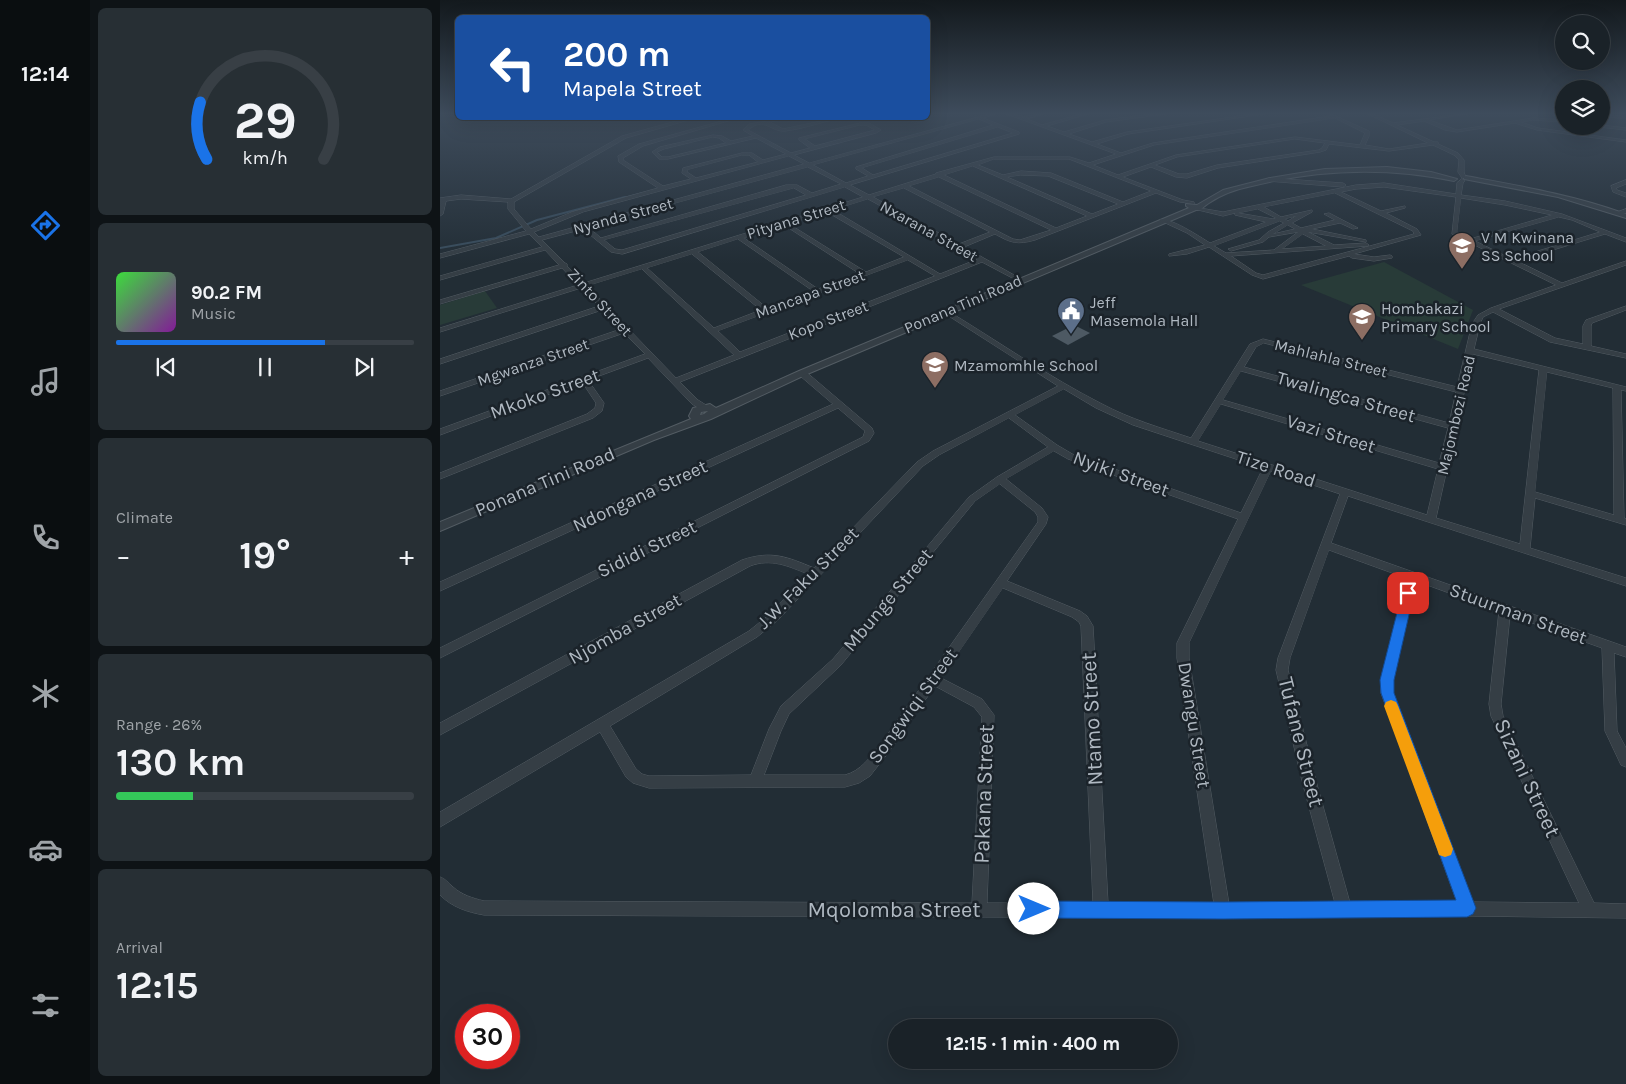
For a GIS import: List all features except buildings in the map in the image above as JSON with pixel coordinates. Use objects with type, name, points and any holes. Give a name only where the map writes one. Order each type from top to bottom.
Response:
[{"type":"street","points":[[440,214],[441,200],[461,197],[512,201],[577,164]]},
{"type":"street","points":[[625,164],[662,188]]},
{"type":"street","points":[[696,180],[684,172],[684,169],[705,164]]},
{"type":"street","points":[[440,256],[530,231],[571,214],[756,164]]},
{"type":"street","name":"Nxarana Street","points":[[805,164],[1020,280]]},
{"type":"street","name":"Nyanda Street","points":[[539,240],[818,164]]},
{"type":"street","points":[[865,164],[858,168],[873,177]]},
{"type":"street","points":[[584,227],[612,251],[622,252],[917,164]]},
{"type":"street","points":[[972,164],[1092,216]]},
{"type":"street","name":"Pityana Street","points":[[440,330],[972,164]]},
{"type":"street","name":"Pityana Street","points":[[1085,164],[1218,214],[1232,213]]},
{"type":"street","points":[[1089,165],[1093,164]]},
{"type":"street","points":[[1120,176],[1155,164]]},
{"type":"street","points":[[1151,165],[1178,176],[1187,176],[1217,167],[1239,164]]},
{"type":"street","points":[[1460,164],[1453,231],[1469,241],[1561,285]]},
{"type":"street","name":"Ponana Tini Road","points":[[440,526],[650,438],[702,410],[756,392],[1194,205],[1248,185],[1345,168],[1378,168],[1460,178],[1558,195],[1622,212],[1626,216]]},
{"type":"street","points":[[1002,177],[1021,173],[1049,174],[1124,204]]},
{"type":"street","points":[[938,174],[1056,230]]},
{"type":"street","points":[[1269,180],[1343,185]]},
{"type":"street","points":[[1626,182],[1612,187],[1615,191],[1626,195]]},
{"type":"street","points":[[1232,213],[1356,187],[1384,185],[1505,203],[1562,216],[1626,240]]},
{"type":"street","points":[[903,186],[995,232],[1020,242],[1156,191]]},
{"type":"street","points":[[599,240],[786,187],[798,187],[810,195]]},
{"type":"street","points":[[1166,218],[1261,277],[1291,271],[1414,237],[1419,233],[1336,191]]},
{"type":"street","name":"Zinto Street","points":[[512,201],[510,204],[511,209],[530,231],[565,265],[702,410]]},
{"type":"street","points":[[1259,207],[1280,218],[1286,224]]},
{"type":"street","points":[[1380,213],[1403,207]]},
{"type":"street","points":[[827,209],[939,276]]},
{"type":"street","points":[[1262,240],[1310,211]]},
{"type":"street","points":[[1232,213],[1286,224],[1304,230],[1398,248]]},
{"type":"street","points":[[1171,255],[1208,245],[1280,218],[1302,213]]},
{"type":"street","points":[[1327,214],[1354,228]]},
{"type":"street","points":[[1469,241],[1551,217],[1562,216]]},
{"type":"street","points":[[1221,253],[1262,240],[1340,221]]},
{"type":"street","points":[[784,223],[865,274]]},
{"type":"street","points":[[1284,276],[1291,271],[1331,223]]},
{"type":"street","points":[[1304,230],[1347,255],[1374,259],[1390,257]]},
{"type":"street","points":[[1275,250],[1304,230]]},
{"type":"street","points":[[958,247],[995,232]]},
{"type":"street","points":[[1511,261],[1605,232]]},
{"type":"street","points":[[1248,234],[1262,240],[1275,250]]},
{"type":"street","points":[[739,237],[818,292]]},
{"type":"street","points":[[1221,253],[1380,245]]},
{"type":"street","points":[[440,278],[547,248]]},
{"type":"street","points":[[693,251],[766,311]]},
{"type":"street","name":"Mancapa Street","points":[[712,331],[908,258]]},
{"type":"street","name":"Kopo Street","points":[[674,381],[982,260]]},
{"type":"street","name":"Majombozi Road","points":[[1431,519],[1478,319],[1484,313],[1493,309],[1626,263]]},
{"type":"street","points":[[440,302],[565,265]]},
{"type":"street","points":[[643,267],[739,355]]},
{"type":"street","points":[[440,362],[604,307]]},
{"type":"street","points":[[1587,348],[1587,326],[1589,322],[1626,308]]},
{"type":"street","points":[[1493,309],[1548,338],[1626,357]]},
{"type":"street","name":"Tize Road","points":[[946,312],[1064,386],[1116,414],[1268,467],[1626,582]]},
{"type":"street","name":"Mgwanza Street","points":[[440,394],[626,330]]},
{"type":"street","name":"Mahlahla Street","points":[[1193,442],[1254,344],[1259,342],[1271,341],[1462,391]]},
{"type":"street","points":[[1471,351],[1621,388],[1622,521],[1531,494]]},
{"type":"street","name":"Mkoko Street","points":[[440,432],[584,380],[649,354]]},
{"type":"street","name":"Twalingca Street","points":[[1240,368],[1453,427]]},
{"type":"street","points":[[1525,549],[1543,369]]},
{"type":"street","points":[[802,373],[839,404]]},
{"type":"street","points":[[440,476],[590,416],[599,409],[600,403],[584,380]]},
{"type":"street","name":"J.W. Faku Street","points":[[440,820],[753,634],[774,617],[920,464],[936,453],[1008,414],[1064,386]]},
{"type":"street","name":"Vazi Street","points":[[1219,401],[1443,467]]},
{"type":"street","name":"Sididi Street","points":[[440,653],[855,447],[869,436],[870,430],[839,404]]},
{"type":"street","name":"Ndongana Street","points":[[440,587],[839,404]]},
{"type":"street","name":"Nyiki Street","points":[[1008,414],[1054,447],[1078,460],[1243,517]]},
{"type":"street","name":"Mbunge Street","points":[[755,781],[785,710],[838,662],[972,500],[1000,479],[1054,447]]},
{"type":"street","name":"Dwangu Street","points":[[1223,911],[1183,658],[1183,644],[1268,467]]},
{"type":"street","name":"Songwiqi Street","points":[[601,724],[625,766],[638,779],[649,782],[845,781],[859,776],[884,749],[1039,527],[1043,518],[1034,505],[1000,479]]},
{"type":"street","name":"Tufane Street","points":[[1344,909],[1309,781],[1282,670],[1284,658],[1345,492]]},
{"type":"street","name":"Stuurman Street","points":[[1326,545],[1626,652]]},
{"type":"street","name":"Njomba Street","points":[[440,729],[746,563],[763,557],[772,557],[815,573]]},
{"type":"street","points":[[1412,576],[1387,680],[1387,693],[1467,908]]},
{"type":"street","name":"Ntamo Street","points":[[1001,583],[1076,614],[1083,619],[1087,626],[1101,909]]},
{"type":"street","name":"Sizani Street","points":[[1505,609],[1495,704],[1497,716],[1590,910]]},
{"type":"street","points":[[1608,646],[1611,731],[1626,761]]},
{"type":"street","name":"Pakana Street","points":[[932,679],[978,703],[988,715],[979,910]]},
{"type":"street","name":"Mqolomba Street","points":[[440,884],[461,902],[484,908],[1101,909],[1223,911],[1467,908],[1626,911]]},
{"type":"green space","points":[[1384,262],[1473,310],[1458,349],[1301,285]]},
{"type":"green space","points":[[485,291],[497,308],[440,325],[440,305]]},
{"type":"waterway","points":[[625,197],[645,192]]},
{"type":"waterway","points":[[440,248],[496,238],[537,220],[625,197]]},
{"type":"waterway","points":[[621,198],[625,197]]},
{"type":"slow traffic","points":[[1391,706],[1445,849]]},
{"type":"place","name":"V M Kwinana SS School","points":[[1462,270]]},
{"type":"place","name":"Jeff Masemola Hall","points":[[1071,335]]},
{"type":"place","name":"Hombakazi Primary School","points":[[1362,341]]},
{"type":"place","name":"Mzamomhle School","points":[[935,389]]},
{"type":"route","points":[[1034,909],[1223,911],[1467,908],[1387,693],[1387,680],[1408,593]]}]
